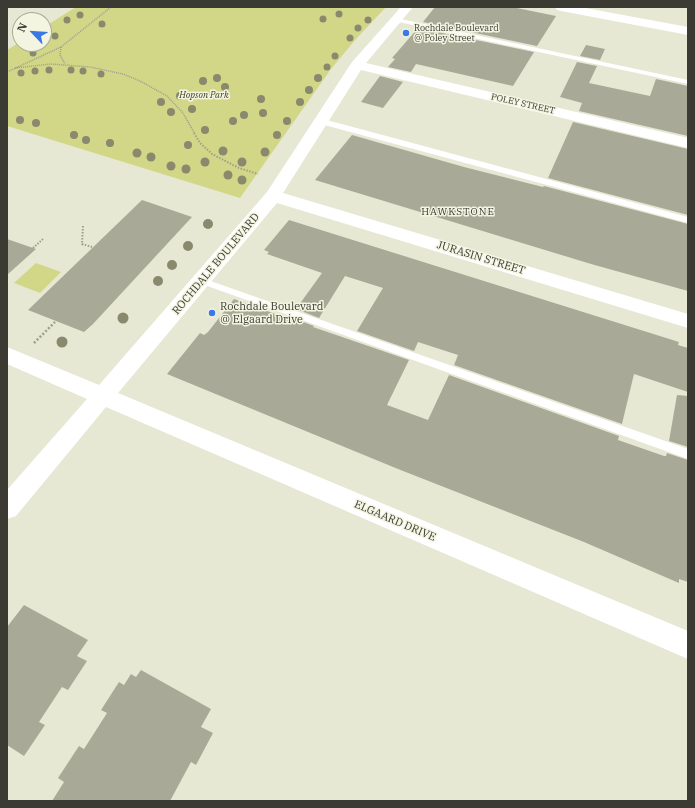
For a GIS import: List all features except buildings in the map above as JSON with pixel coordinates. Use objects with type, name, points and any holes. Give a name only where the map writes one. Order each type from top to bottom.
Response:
[{"type":"street","name":"ROCHDALE BOULEVARD","points":[[7,508],[273,196],[357,65],[407,7]]},
{"type":"street","points":[[561,7],[618,12],[688,31]]},
{"type":"street","name":"POLEY STREET","points":[[357,65],[688,143]]},
{"type":"street","name":"JURASIN STREET","points":[[273,196],[688,321]]},
{"type":"street","name":"ELGAARD DRIVE","points":[[7,355],[688,645]]},
{"type":"lane","points":[[396,20],[688,82]]},
{"type":"lane","points":[[320,121],[688,220]]},
{"type":"lane","points":[[202,281],[688,454]]},
{"type":"path","points":[[7,72],[61,47],[111,7]]},
{"type":"path","points":[[61,47],[60,55],[65,64]]},
{"type":"path","points":[[15,68],[65,64],[90,67],[122,74],[167,96],[183,114],[205,149],[222,161],[258,174]]},
{"type":"path","points":[[83,226],[82,244],[92,247]]},
{"type":"path","points":[[33,248],[43,239]]},
{"type":"path","points":[[34,344],[55,322]]},
{"type":"green space","name":"Hopson Park","points":[[76,7],[386,7],[356,39],[331,69],[240,198],[7,126],[7,50],[12,47],[12,52],[52,52],[52,22]]},
{"type":"green space","points":[[36,263],[61,272],[40,293],[14,283]]},
{"type":"place","name":"Rochdale Boulevard @ Poley Street","points":[[406,33]]},
{"type":"place","name":"Rochdale Boulevard @ Elgaard Drive","points":[[212,313]]},
{"type":"district","name":"HAWKSTONE","points":[[458,212]]}]
